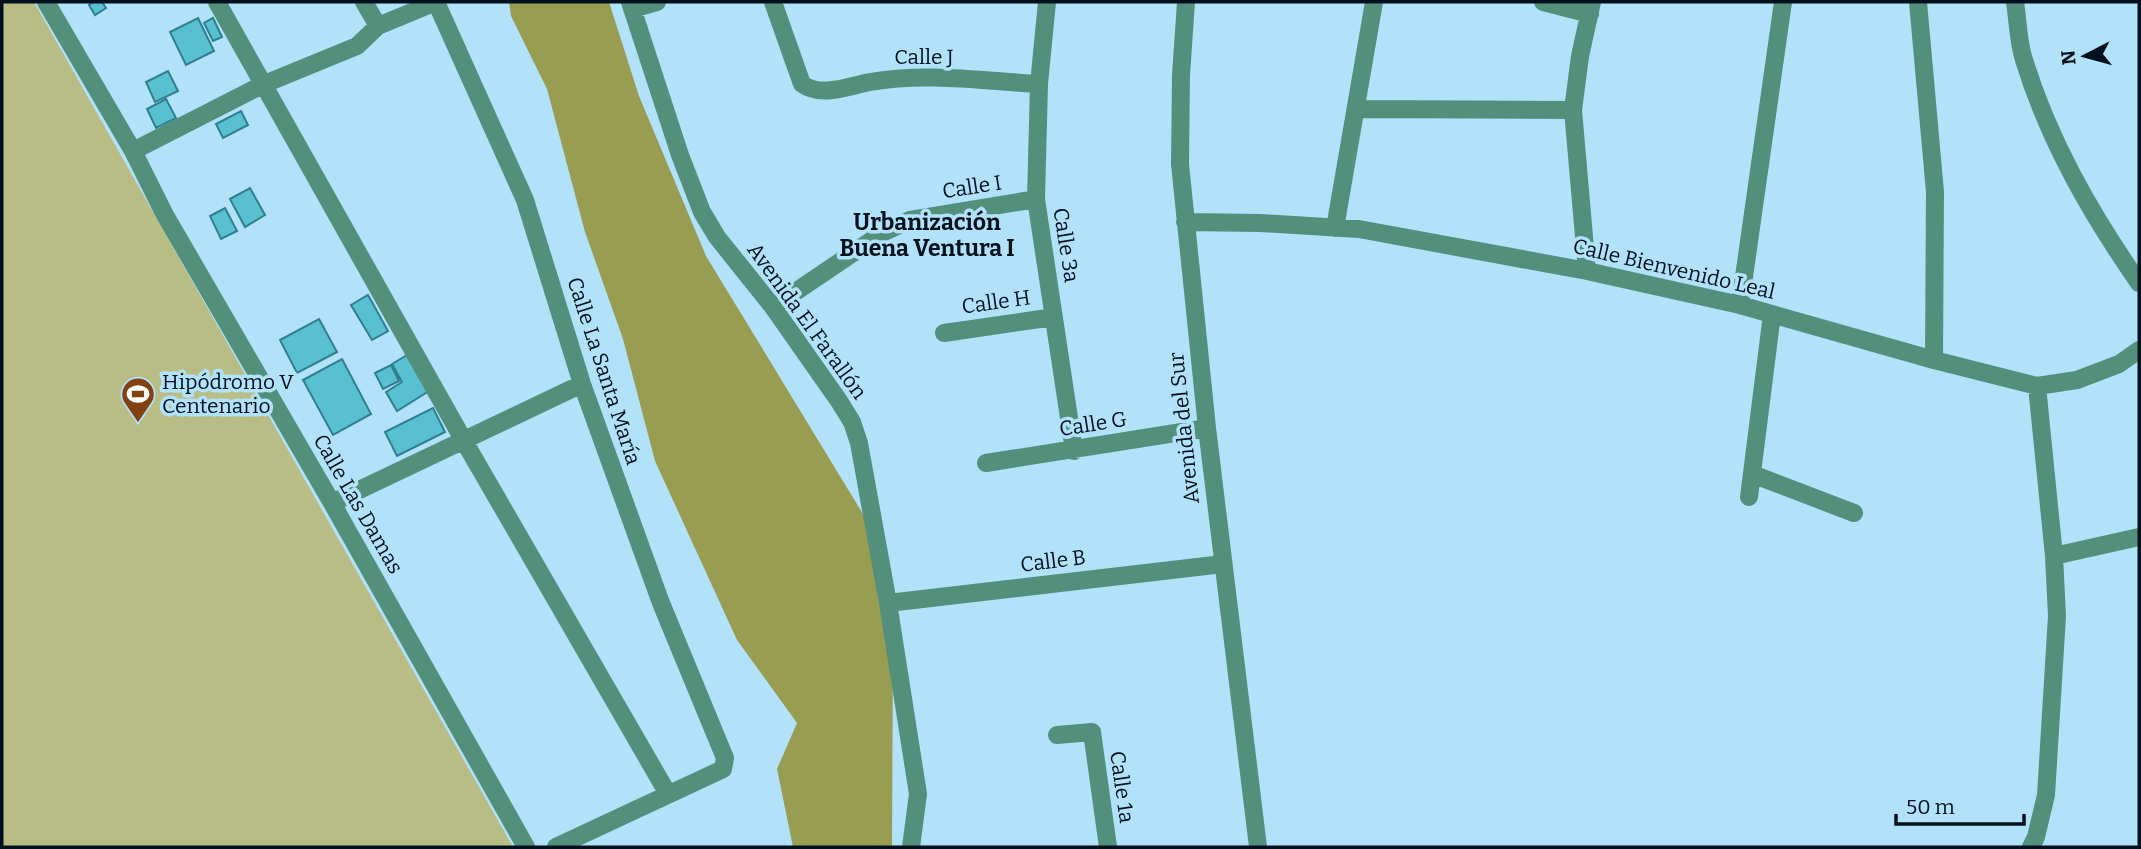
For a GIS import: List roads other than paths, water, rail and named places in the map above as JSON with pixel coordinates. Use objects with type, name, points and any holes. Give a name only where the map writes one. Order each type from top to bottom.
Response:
[{"type":"street","name":"Calle Las Damas","points":[[46,2],[526,847]]},
{"type":"street","points":[[216,2],[464,441],[668,793],[556,847]]},
{"type":"street","points":[[364,2],[378,26]]},
{"type":"street","points":[[133,151],[262,85],[357,46],[378,26],[436,2]]},
{"type":"street","name":"Calle La Santa María","points":[[436,2],[525,200],[582,384],[661,603],[725,758],[723,769],[668,793]]},
{"type":"street","points":[[631,5],[657,2]]},
{"type":"street","name":"Calle J","points":[[773,2],[802,84],[810,90],[821,92],[873,81],[901,79],[1039,84]]},
{"type":"street","name":"Calle 3a","points":[[1047,2],[1039,84],[1036,199],[1074,451]]},
{"type":"street","name":"Avenida del Sur","points":[[1186,2],[1180,139],[1185,222],[1258,847]]},
{"type":"street","points":[[1335,228],[1374,2]]},
{"type":"street","points":[[1543,2],[1591,8],[1580,56],[1573,110],[1587,271]]},
{"type":"street","points":[[1740,305],[1783,2]]},
{"type":"street","points":[[1918,2],[1935,192],[1934,360]]},
{"type":"street","points":[[2015,2],[2023,58],[2057,148],[2109,240],[2139,283]]},
{"type":"street","name":"Avenida El Farallón","points":[[631,5],[680,155],[702,212],[717,237],[773,307],[852,422],[859,443],[918,794],[911,847]]},
{"type":"street","points":[[1356,109],[1573,110]]},
{"type":"street","name":"Calle I","points":[[773,307],[884,232],[910,220],[1036,199]]},
{"type":"street","name":"Calle Bienvenido Leal","points":[[1185,222],[1359,229],[1587,271],[1740,305],[2036,386],[2077,380],[2119,364],[2139,350]]},
{"type":"street","points":[[1749,497],[1772,314]]},
{"type":"street","name":"Calle H","points":[[944,333],[1054,317]]},
{"type":"street","points":[[332,503],[582,384]]},
{"type":"street","points":[[2031,847],[2046,795],[2057,616],[2054,556],[2036,386]]},
{"type":"street","name":"Calle G","points":[[986,463],[1207,428]]},
{"type":"street","points":[[1752,474],[1854,513]]},
{"type":"street","points":[[2054,556],[2139,537]]},
{"type":"street","name":"Calle B","points":[[888,603],[1223,564]]},
{"type":"street","name":"Calle 1a","points":[[1057,735],[1092,732],[1108,847]]},
{"type":"place","name":"Hipódromo V Centenario","points":[[138,424]]},
{"type":"district","name":"Urbanización Buena Ventura I","points":[[927,235]]}]
